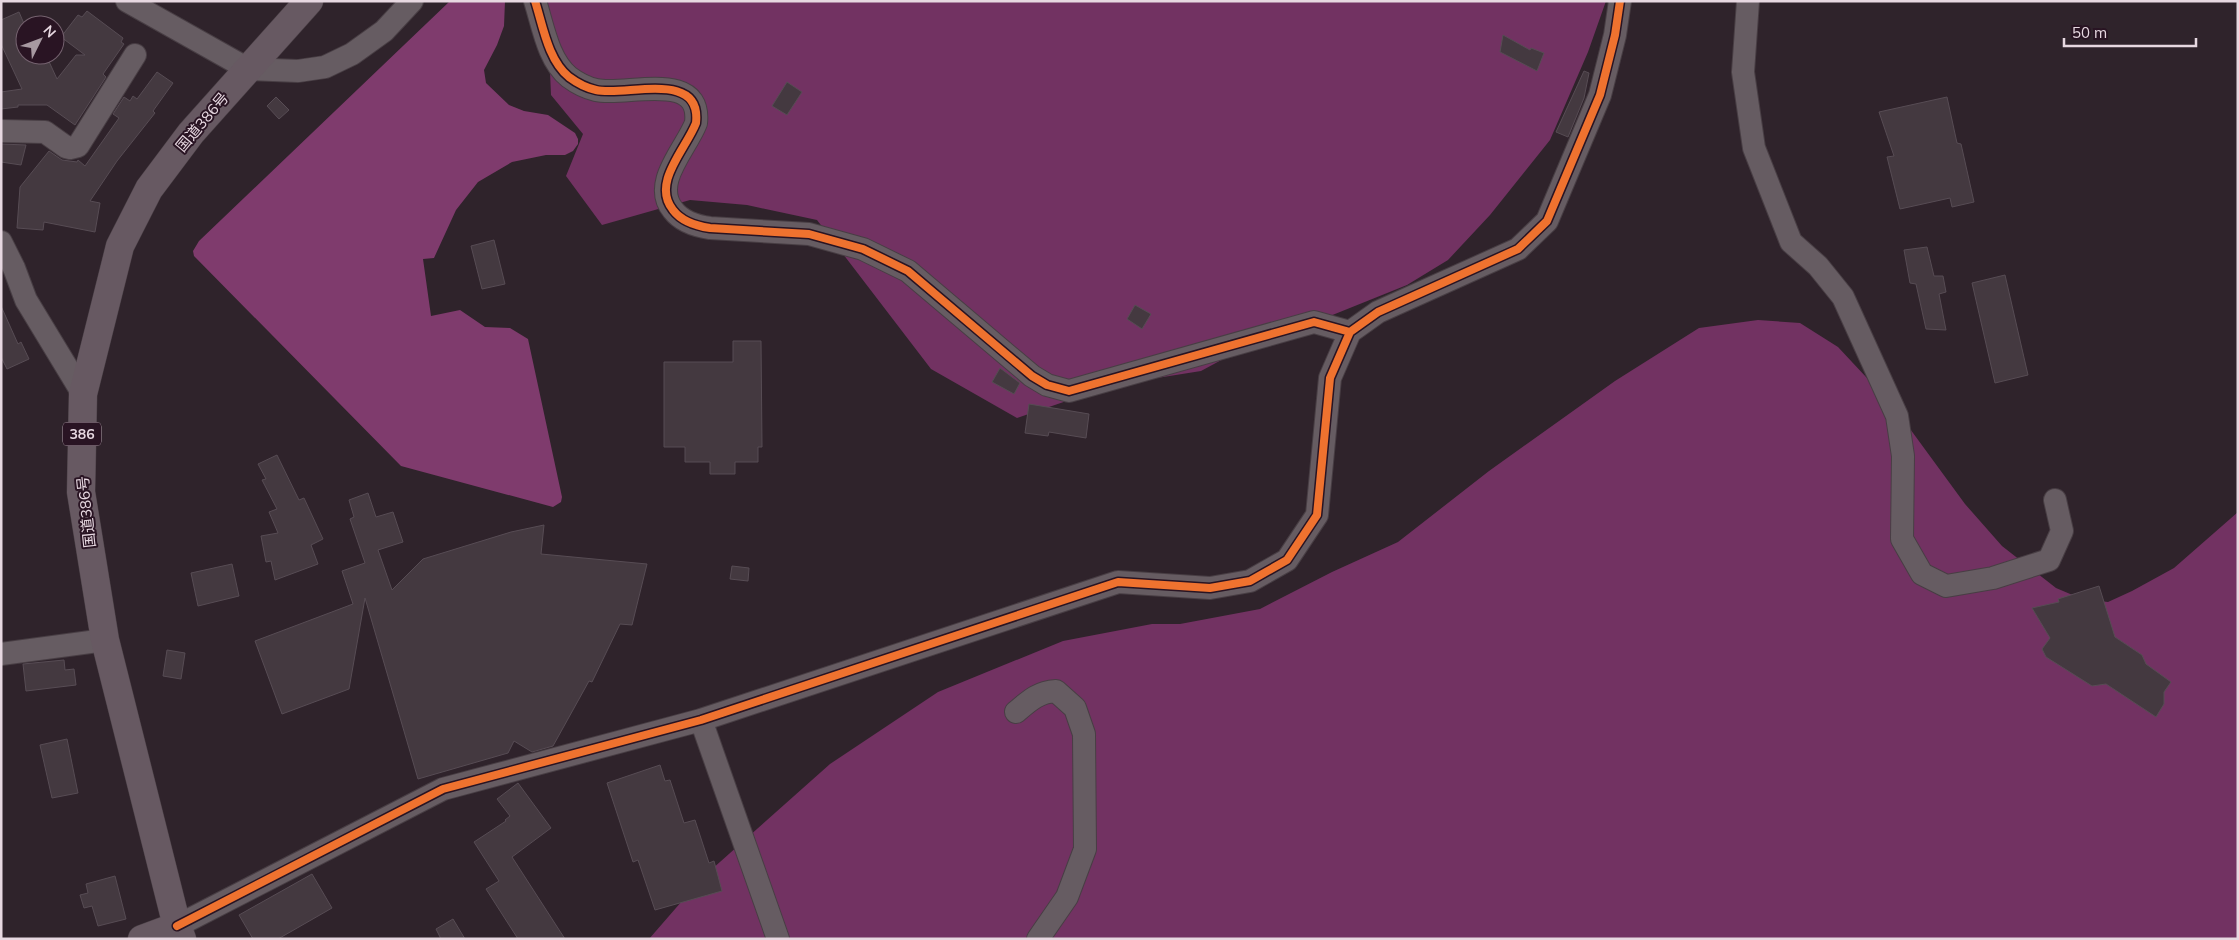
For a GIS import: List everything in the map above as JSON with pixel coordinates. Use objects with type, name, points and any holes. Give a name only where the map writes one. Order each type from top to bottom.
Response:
[{"type":"highway","name":"国道386号","points":[[179,932],[105,640],[81,492],[83,394],[120,246],[149,189],[191,133],[309,1]]},
{"type":"highway","points":[[142,939],[179,932]]},
{"type":"street","points":[[127,1],[248,68],[298,71],[326,67],[352,54],[384,31],[412,1]]},
{"type":"street","points":[[535,1],[554,60],[560,68],[578,82],[597,91],[667,89],[686,95],[693,104],[697,113],[696,123],[667,179],[665,196],[668,205],[682,219],[700,227],[809,234],[862,249],[908,271],[1032,376],[1047,385],[1069,391],[1314,322],[1350,332]]},
{"type":"street","points":[[179,932],[443,790],[701,720],[1118,582],[1210,588],[1250,581],[1287,560],[1316,516],[1330,378],[1350,332],[1378,312],[1518,249],[1547,221],[1600,95],[1620,1]]},
{"type":"street","points":[[1748,1],[1743,72],[1754,148],[1791,242],[1818,266],[1843,297],[1897,416],[1903,456],[1902,539],[1922,574],[1946,586],[1993,578],[2049,560],[2062,532],[2055,500]]},
{"type":"street","points":[[1,131],[45,132],[66,147],[78,146],[135,55]]},
{"type":"street","points":[[1,242],[8,272],[83,394]]},
{"type":"street","points":[[1,654],[105,640]]},
{"type":"street","points":[[1016,712],[1032,697],[1045,691],[1056,691],[1075,708],[1084,734],[1085,849],[1067,897],[1038,939]]},
{"type":"street","points":[[701,720],[778,939]]},
{"type":"shaded area","points":[[450,1],[505,1],[504,26],[484,70],[486,83],[509,105],[524,111],[548,115],[575,133],[578,139],[578,144],[573,151],[565,155],[546,155],[512,162],[478,182],[456,210],[434,258],[423,259],[431,316],[460,310],[485,327],[510,328],[528,339],[562,497],[561,502],[553,507],[401,466],[194,256],[193,251],[199,241]]},
{"type":"shaded area","points":[[526,1],[1606,1],[1588,52],[1550,140],[1490,215],[1448,260],[1407,285],[1325,318],[1264,337],[1201,371],[1113,385],[1017,418],[931,369],[817,220],[747,205],[690,200],[602,225],[566,176],[583,134],[551,95],[549,48]]},
{"type":"shaded area","points":[[1758,320],[1800,323],[1838,347],[1894,407],[1965,504],[2002,546],[2056,588],[2082,599],[2108,602],[2174,568],[2238,512],[2238,939],[649,939],[702,878],[830,764],[938,692],[1063,641],[1152,624],[1180,624],[1260,609],[1332,572],[1398,542],[1489,471],[1615,381],[1699,328]]},
{"type":"building","points":[[87,11],[123,38],[121,42],[124,44],[103,74],[106,77],[75,125],[47,105],[18,105],[18,107],[1,109],[1,92],[22,89],[1,44],[1,20],[19,12],[20,15],[15,15],[15,65],[51,65],[57,79],[76,55],[85,55],[65,40],[65,32],[78,15],[82,17]]},
{"type":"building","points":[[1503,35],[1530,50],[1531,48],[1544,53],[1537,71],[1500,52]]},
{"type":"building","points":[[1584,71],[1589,73],[1584,98],[1568,137],[1556,132]]},
{"type":"building","points":[[157,72],[173,83],[153,111],[155,113],[117,161],[90,201],[100,203],[95,232],[44,222],[43,230],[17,228],[20,187],[49,151],[62,160],[77,162],[78,160],[85,166],[119,118],[113,114],[124,97],[130,101],[133,96],[137,99]]},
{"type":"building","points":[[787,82],[802,92],[787,115],[772,106]]},
{"type":"building","points":[[276,97],[289,110],[279,119],[267,106]]},
{"type":"building","points":[[1947,97],[1957,143],[1961,144],[1974,202],[1952,207],[1950,198],[1900,209],[1887,157],[1894,156],[1879,112]]},
{"type":"building","points":[[1,144],[26,145],[21,165],[1,162]]},
{"type":"building","points":[[494,240],[505,284],[482,289],[471,246]]},
{"type":"building","points":[[1927,247],[1934,276],[1943,276],[1946,292],[1939,294],[1946,330],[1926,329],[1916,284],[1910,283],[1904,250]]},
{"type":"building","points":[[2005,275],[2028,375],[1995,383],[1972,283]]},
{"type":"building","points":[[1135,305],[1151,314],[1142,329],[1127,319]]},
{"type":"building","points":[[1,306],[18,344],[21,342],[29,359],[7,369],[1,357]]},
{"type":"building","points":[[733,341],[761,341],[762,447],[758,447],[758,462],[735,462],[735,474],[710,474],[710,462],[685,462],[685,447],[664,447],[664,362],[733,362]]},
{"type":"building","points":[[1000,368],[1020,383],[1014,394],[992,382]]},
{"type":"building","points":[[1029,404],[1089,414],[1086,438],[1049,432],[1048,436],[1025,433]]},
{"type":"building","points":[[277,455],[299,500],[304,498],[323,539],[311,545],[318,564],[275,580],[271,561],[266,562],[261,536],[278,533],[269,512],[277,509],[262,480],[266,479],[258,464]]},
{"type":"building","points":[[368,493],[376,517],[393,512],[403,542],[378,550],[392,590],[423,559],[511,532],[544,525],[541,554],[647,564],[632,625],[620,624],[592,682],[589,681],[553,746],[532,752],[514,741],[508,753],[418,779],[365,598],[349,689],[282,714],[255,641],[353,604],[342,571],[365,563],[350,519],[354,517],[349,500]]},
{"type":"building","points":[[232,564],[239,596],[198,606],[191,573]]},
{"type":"building","points":[[732,566],[749,568],[748,581],[730,579]]},
{"type":"building","points":[[2099,586],[2115,637],[2142,655],[2146,664],[2171,682],[2164,692],[2164,704],[2156,717],[2106,684],[2092,686],[2046,657],[2042,649],[2050,638],[2032,608],[2059,602],[2058,599]]},
{"type":"building","points":[[167,650],[185,653],[181,679],[163,676]]},
{"type":"building","points":[[64,660],[65,670],[74,669],[76,685],[26,691],[23,664]]},
{"type":"building","points":[[67,739],[78,793],[52,798],[40,745]]},
{"type":"building","points":[[660,765],[665,781],[670,780],[684,823],[695,820],[709,863],[714,861],[722,891],[655,910],[638,860],[633,862],[607,783]]},
{"type":"building","points":[[518,783],[551,828],[512,857],[565,939],[518,939],[486,889],[499,881],[474,842],[506,821],[510,816],[497,799]]},
{"type":"building","points":[[312,874],[332,908],[278,939],[253,939],[239,915]]},
{"type":"building","points":[[115,876],[126,919],[98,926],[92,906],[84,908],[80,895],[88,893],[86,884]]},
{"type":"building","points":[[453,919],[465,939],[441,939],[436,929]]},
{"type":"cycle path","points":[[535,1],[551,52],[562,70],[572,79],[596,90],[659,89],[675,91],[687,96],[695,106],[696,123],[672,166],[666,189],[667,200],[681,218],[695,225],[710,228],[809,234],[863,249],[908,271],[1032,376],[1047,385],[1069,391],[1314,322],[1350,332]]},
{"type":"cycle path","points":[[177,926],[443,789],[701,720],[1118,582],[1210,588],[1250,581],[1287,560],[1317,515],[1330,378],[1350,332],[1378,312],[1518,249],[1547,221],[1600,95],[1615,35],[1620,1]]}]
